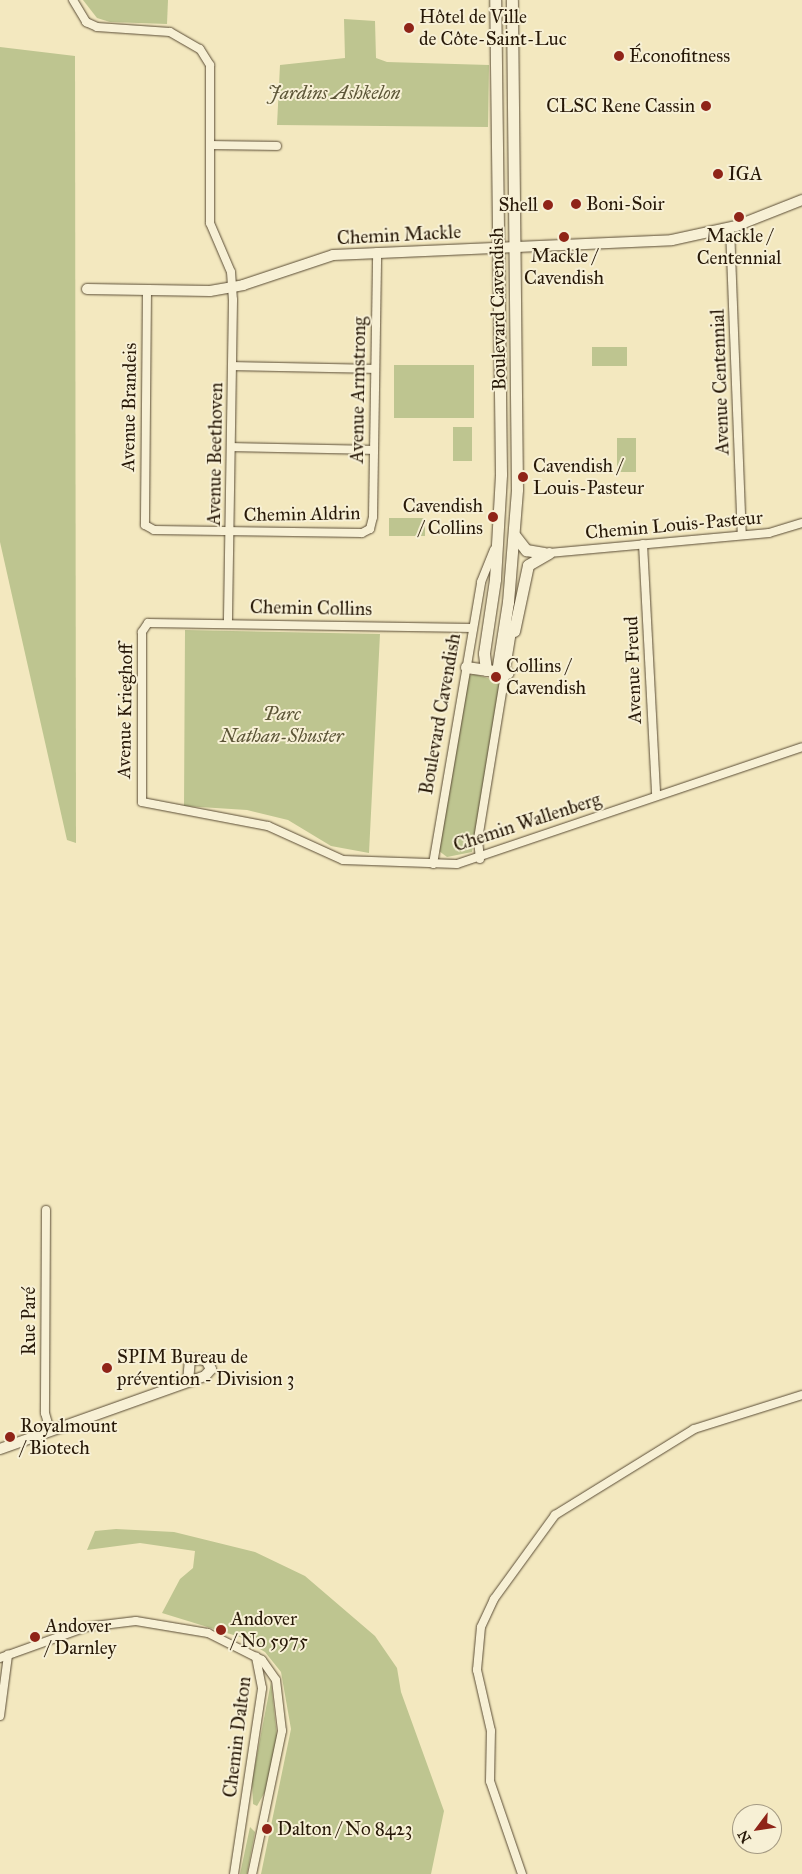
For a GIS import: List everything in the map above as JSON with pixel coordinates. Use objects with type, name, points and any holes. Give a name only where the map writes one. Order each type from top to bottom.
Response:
[{"type":"main road","name":"Boulevard Cavendish","points":[[496,0],[499,248],[498,543],[484,653],[497,671]]},
{"type":"main road","name":"Boulevard Cavendish","points":[[497,671],[515,536],[515,247],[512,0]]},
{"type":"main road","points":[[515,536],[526,550],[549,553]]},
{"type":"main road","points":[[514,631],[528,565],[549,553]]},
{"type":"main road","points":[[466,667],[497,671]]},
{"type":"street","name":"Avenue Beethoven","points":[[73,0],[86,22],[97,27],[170,32],[200,49],[212,72],[210,223],[232,287],[233,366],[228,622]]},
{"type":"street","points":[[212,145],[277,146]]},
{"type":"street","name":"Chemin Mackle","points":[[87,290],[232,287],[317,258],[377,252],[653,242],[730,228],[802,200]]},
{"type":"street","name":"Avenue Centennial","points":[[730,228],[742,534]]},
{"type":"street","name":"Avenue Armstrong","points":[[370,528],[377,252]]},
{"type":"street","name":"Avenue Brandeis","points":[[145,525],[146,290]]},
{"type":"street","points":[[233,366],[375,369]]},
{"type":"street","points":[[232,447],[373,450]]},
{"type":"street","name":"Chemin Louis-Pasteur","points":[[549,553],[742,534],[802,523]]},
{"type":"street","name":"Chemin Aldrin","points":[[145,525],[154,530],[362,533],[370,528]]},
{"type":"street","name":"Boulevard Cavendish","points":[[433,864],[482,576],[498,543]]},
{"type":"street","name":"Avenue Freud","points":[[643,544],[656,795]]},
{"type":"street","name":"Boulevard Cavendish","points":[[480,858],[478,839],[497,671],[514,631],[512,557]]},
{"type":"street","name":"Chemin Collins","points":[[148,622],[473,628]]},
{"type":"street","name":"Avenue Krieghoff","points":[[142,802],[142,632],[148,622]]},
{"type":"street","name":"Chemin Wallenberg","points":[[142,802],[268,826],[342,860],[433,864],[480,858],[656,795],[802,747]]},
{"type":"street","name":"Rue Paré","points":[[46,1210],[45,1412],[50,1431]]},
{"type":"street","points":[[0,1449],[188,1381]]},
{"type":"street","points":[[522,1874],[490,1781],[491,1731],[477,1670],[481,1627],[494,1599],[533,1540],[563,1510],[694,1428],[802,1395]]},
{"type":"street","points":[[0,1716],[4,1657],[86,1627],[136,1621],[197,1629],[255,1655]]},
{"type":"street","name":"Chemin Dalton","points":[[234,1874],[262,1688],[255,1655]]},
{"type":"street","name":"Chemin Dalton","points":[[252,1874],[282,1731],[276,1680],[255,1655]]},
{"type":"green space","points":[[83,0],[168,0],[167,24],[110,22],[97,18]]},
{"type":"green space","name":"Jardins Ashkelon","points":[[344,19],[375,21],[376,58],[387,62],[489,65],[488,127],[277,125],[280,65],[345,58]]},
{"type":"green space","points":[[0,47],[75,56],[76,843],[67,840],[0,542]]},
{"type":"green space","points":[[592,347],[627,347],[627,366],[592,366]]},
{"type":"green space","points":[[394,365],[474,365],[474,418],[394,418]]},
{"type":"green space","points":[[453,427],[472,427],[472,461],[453,461]]},
{"type":"green space","points":[[617,438],[636,438],[636,472],[617,472]]},
{"type":"green space","points":[[389,518],[425,518],[425,536],[389,536]]},
{"type":"green space","name":"Parc Nathan-Shuster","points":[[185,630],[380,634],[369,853],[331,846],[288,820],[247,810],[184,806]]},
{"type":"green space","points":[[474,674],[501,682],[472,852],[447,857],[439,851],[469,676]]},
{"type":"green space","points":[[116,1529],[174,1532],[255,1552],[305,1576],[375,1636],[397,1668],[401,1692],[444,1811],[431,1874],[261,1874],[291,1729],[281,1672],[265,1652],[240,1637],[162,1613],[180,1579],[193,1568],[195,1551],[140,1543],[87,1550],[95,1531]]},
{"type":"green space","points":[[271,1682],[277,1736],[266,1790],[257,1806],[253,1804],[252,1781]]},
{"type":"green space","points":[[250,1827],[255,1832],[247,1874],[240,1874]]},
{"type":"place","name":"Hôtel de Ville de Côte-Saint-Luc","points":[[409,28]]},
{"type":"place","name":"Éconofitness","points":[[619,56]]},
{"type":"place","name":"CLSC Rene Cassin","points":[[706,106]]},
{"type":"place","name":"IGA","points":[[718,174]]},
{"type":"place","name":"Boni-Soir","points":[[576,204]]},
{"type":"place","name":"Shell","points":[[548,205]]},
{"type":"place","name":"Mackle / Centennial","points":[[739,217]]},
{"type":"place","name":"Mackle / Cavendish","points":[[564,237]]},
{"type":"place","name":"Cavendish / Louis-Pasteur","points":[[523,477]]},
{"type":"place","name":"Cavendish / Collins","points":[[493,517]]},
{"type":"place","name":"Collins / Cavendish","points":[[496,677]]},
{"type":"place","name":"SPIM Bureau de prévention - Division 3","points":[[107,1368]]},
{"type":"place","name":"Royalmount / Biotech","points":[[10,1437]]},
{"type":"place","name":"Andover / No 5975","points":[[221,1630]]},
{"type":"place","name":"Andover / Darnley","points":[[35,1637]]},
{"type":"place","name":"Dalton / No 8423","points":[[267,1829]]}]
